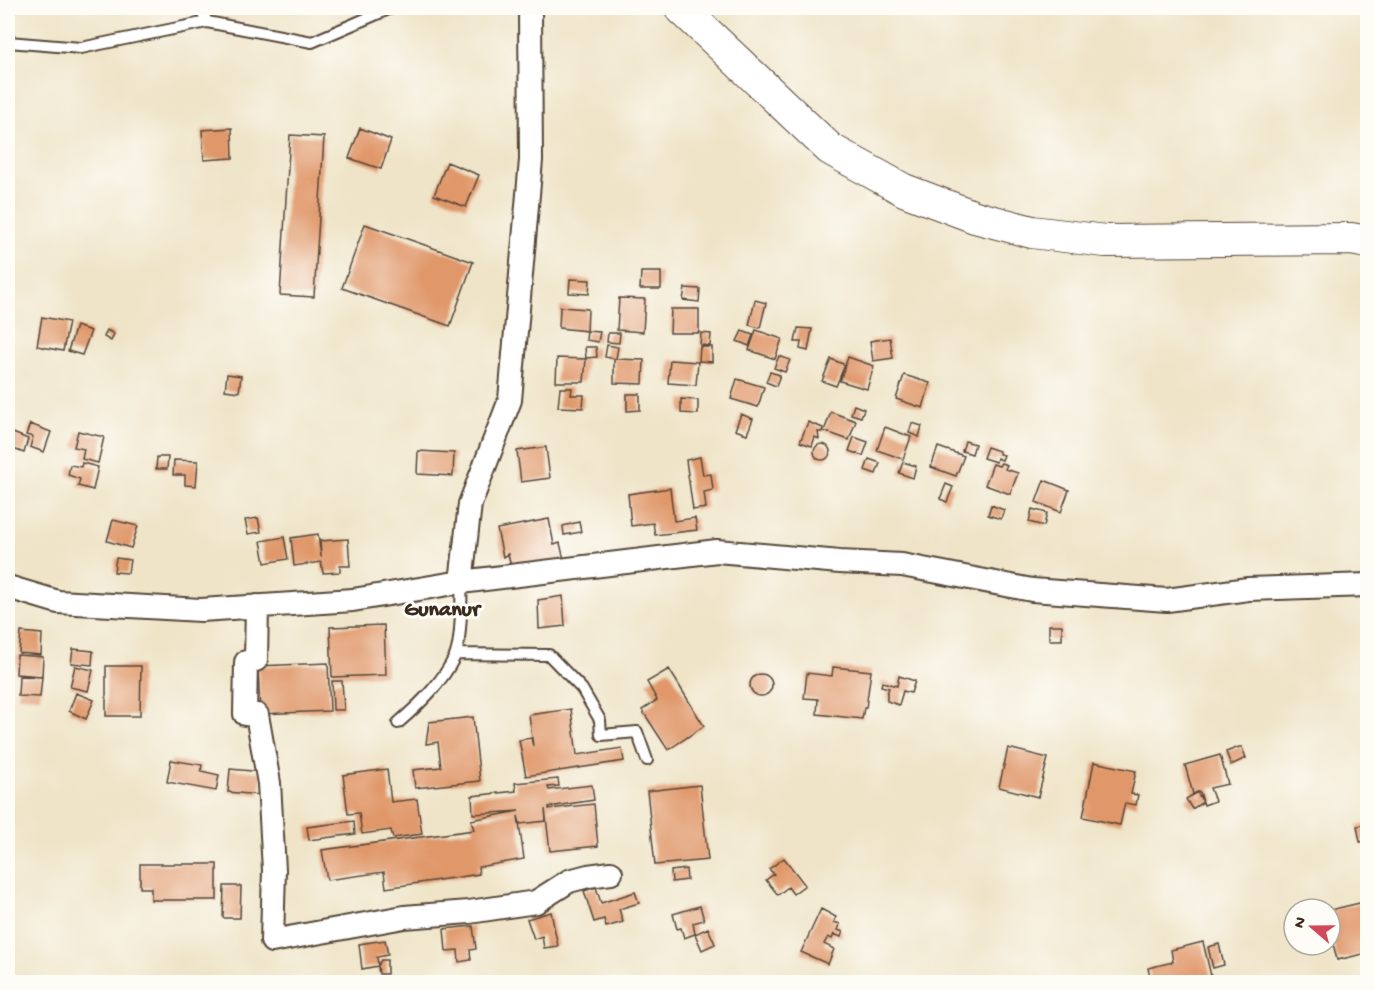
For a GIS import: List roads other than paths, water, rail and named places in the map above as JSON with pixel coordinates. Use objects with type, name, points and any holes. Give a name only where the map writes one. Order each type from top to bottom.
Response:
[{"type":"street","points":[[461,582],[470,504],[510,400],[531,160],[530,8]]},
{"type":"street","points":[[681,8],[830,149],[904,190],[975,217],[1032,232],[1105,241],[1351,239],[1368,242]]},
{"type":"street","points":[[8,587],[58,602],[201,610],[353,600],[461,582],[717,551],[902,565],[1032,590],[1167,600],[1248,589],[1368,585]]},
{"type":"street","points":[[257,606],[256,660],[246,662],[245,714],[257,715],[269,783],[274,870],[272,941],[404,917],[469,912],[536,902],[569,881],[611,873]]},
{"type":"lane","points":[[200,8],[207,22]]},
{"type":"lane","points":[[8,42],[81,48],[207,22],[312,42],[391,8]]},
{"type":"lane","points":[[398,723],[427,698],[456,654],[462,603],[461,582]]},
{"type":"lane","points":[[456,654],[549,655],[582,689],[600,720],[601,735],[637,732],[647,760]]},
{"type":"district","name":"Gunanur","points":[[442,607]]}]
